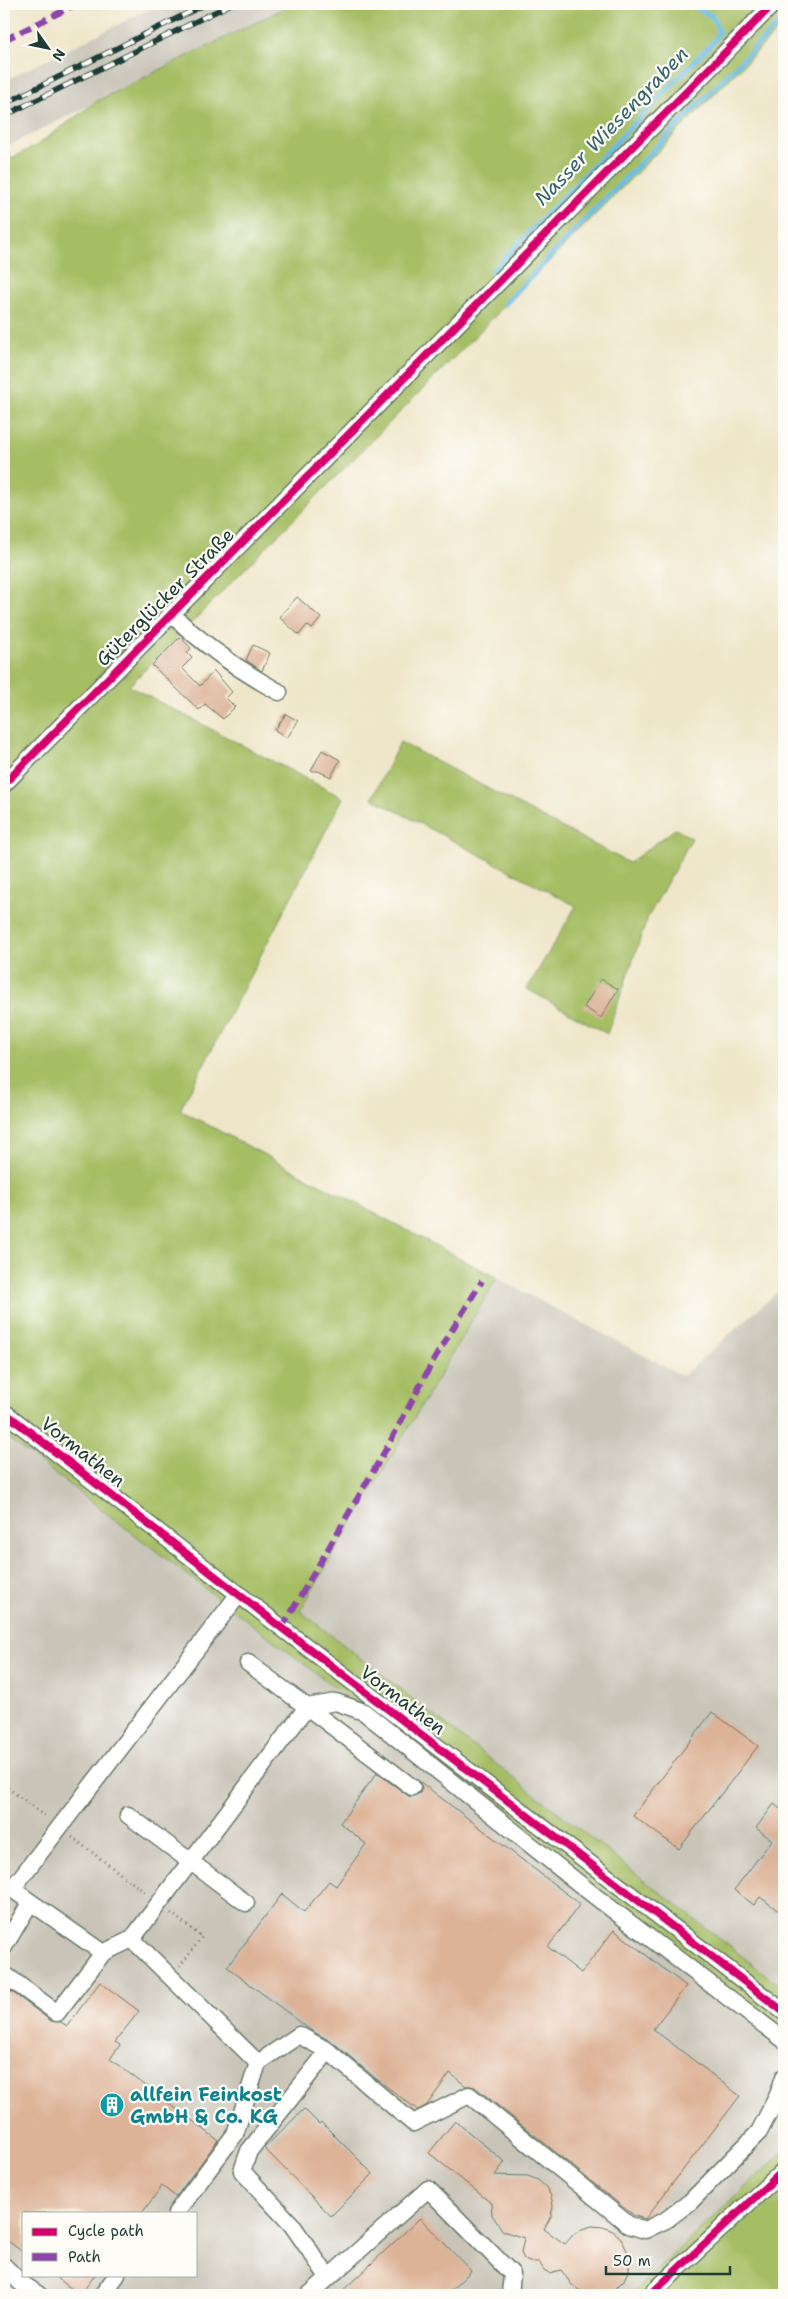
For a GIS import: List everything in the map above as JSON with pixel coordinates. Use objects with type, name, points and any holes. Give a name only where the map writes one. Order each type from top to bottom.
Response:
[{"type":"street","name":"Güterglücker Straße","points":[[4,784],[773,4]]},
{"type":"street","points":[[171,614],[242,672],[279,692]]},
{"type":"street","name":"Vormathen","points":[[4,1412],[784,2012]]},
{"type":"street","points":[[103,1953],[8,1886],[60,1827],[239,1594]]},
{"type":"street","points":[[248,1663],[412,1787]]},
{"type":"street","points":[[4,1974],[57,2013],[103,1953],[132,1939],[158,1902],[191,1862],[307,1707],[336,1702],[364,1712],[596,1897],[784,2040]]},
{"type":"street","points":[[128,1815],[246,1903]]},
{"type":"street","points":[[4,1947],[30,1903]]},
{"type":"street","points":[[132,1939],[172,1976],[258,2063]]},
{"type":"street","points":[[177,2212],[235,2134],[258,2063],[299,2035],[328,2051],[412,2123],[469,2096],[629,2225],[645,2230],[666,2220],[690,2202],[759,2132],[778,2095],[784,2077]]},
{"type":"street","points":[[328,2051],[249,2151],[242,2171],[292,2225],[328,2277]]},
{"type":"street","points":[[650,2295],[784,2170]]},
{"type":"street","points":[[309,2295],[428,2189],[512,2274],[511,2295]]},
{"type":"street","points":[[4,2266],[21,2283],[39,2295]]},
{"type":"street","points":[[102,2295],[116,2276]]},
{"type":"path","points":[[4,1785],[202,1937],[172,1976]]},
{"type":"shaded area","points":[[160,4],[293,4],[4,148],[4,81]]},
{"type":"shaded area","points":[[497,1278],[683,1376],[784,1286],[784,1989],[300,1611]]},
{"type":"shaded area","points":[[4,1435],[784,2030],[784,2151],[630,2295],[4,2295]]},
{"type":"green space","points":[[293,4],[784,4],[784,24],[129,686],[343,798],[180,1110],[497,1278],[300,1611],[784,1989],[784,2030],[4,1435],[4,162],[37,145],[97,101]]},
{"type":"green space","points":[[400,742],[629,863],[675,829],[692,838],[648,917],[607,1034],[527,989],[576,906],[372,798]]},
{"type":"green space","points":[[784,2151],[784,2295],[630,2295]]},
{"type":"building","points":[[297,597],[321,618],[312,629],[307,625],[299,635],[279,617]]},
{"type":"building","points":[[180,637],[191,648],[187,653],[192,658],[182,668],[200,686],[214,671],[232,692],[226,698],[235,707],[223,719],[205,704],[199,710],[152,665]]},
{"type":"building","points":[[253,645],[270,653],[262,671],[246,660]]},
{"type":"building","points":[[286,714],[298,721],[287,738],[275,730]]},
{"type":"building","points":[[322,750],[340,760],[331,777],[318,771],[311,771]]},
{"type":"building","points":[[601,979],[618,989],[601,1018],[584,1007]]},
{"type":"building","points":[[712,1712],[758,1746],[679,1849],[633,1816]]},
{"type":"building","points":[[377,1773],[410,1797],[420,1793],[422,1788],[419,1781],[580,1904],[548,1947],[581,1973],[614,1930],[686,1986],[653,2029],[740,2096],[645,2219],[635,2216],[623,2207],[475,2087],[466,2086],[450,2073],[427,2105],[418,2110],[375,2078],[334,2043],[312,2031],[227,1967],[282,1894],[304,1912],[329,1881],[336,1886],[366,1844],[340,1823]]},
{"type":"building","points":[[774,1804],[784,1812],[784,1915],[760,1897],[754,1905],[734,1890],[772,1840],[756,1828]]},
{"type":"building","points":[[100,1982],[139,2011],[115,2042],[120,2045],[110,2059],[218,2140],[176,2197],[162,2186],[143,2212],[22,2212],[22,2252],[4,2238],[4,1986],[51,2021],[61,2022],[67,2026]]},
{"type":"building","points":[[304,2109],[319,2124],[321,2122],[373,2174],[331,2216],[264,2148]]},
{"type":"building","points":[[455,2121],[505,2162],[495,2175],[528,2176],[538,2180],[546,2187],[551,2196],[553,2206],[551,2216],[544,2229],[565,2244],[582,2229],[592,2226],[603,2227],[613,2231],[621,2238],[630,2257],[629,2269],[624,2280],[616,2288],[605,2293],[593,2294],[582,2292],[572,2285],[561,2270],[549,2273],[544,2270],[539,2262],[529,2262],[524,2259],[521,2253],[524,2238],[503,2231],[492,2215],[491,2203],[429,2153]]},
{"type":"building","points":[[420,2218],[471,2271],[446,2295],[338,2295]]},
{"type":"building","points":[[54,2276],[94,2276],[80,2295]]},
{"type":"waterway","name":"Nasser Wiesengraben","points":[[492,271],[715,40],[719,31],[712,16],[689,4]]},
{"type":"waterway","points":[[505,304],[599,205],[784,18]]},
{"type":"railway","points":[[4,104],[206,4]]},
{"type":"railway","points":[[4,116],[231,4]]},
{"type":"marked path","points":[[4,40],[77,4]]},
{"type":"marked path","points":[[282,1628],[389,1444],[433,1361],[482,1281]]},
{"type":"cycle path","points":[[4,784],[773,4]]},
{"type":"cycle path","points":[[4,1412],[282,1628],[784,2012]]},
{"type":"cycle path","points":[[650,2295],[784,2170]]},
{"type":"place","name":"allfein Feinkost GmbH & Co. KG","points":[[112,2105]]}]
